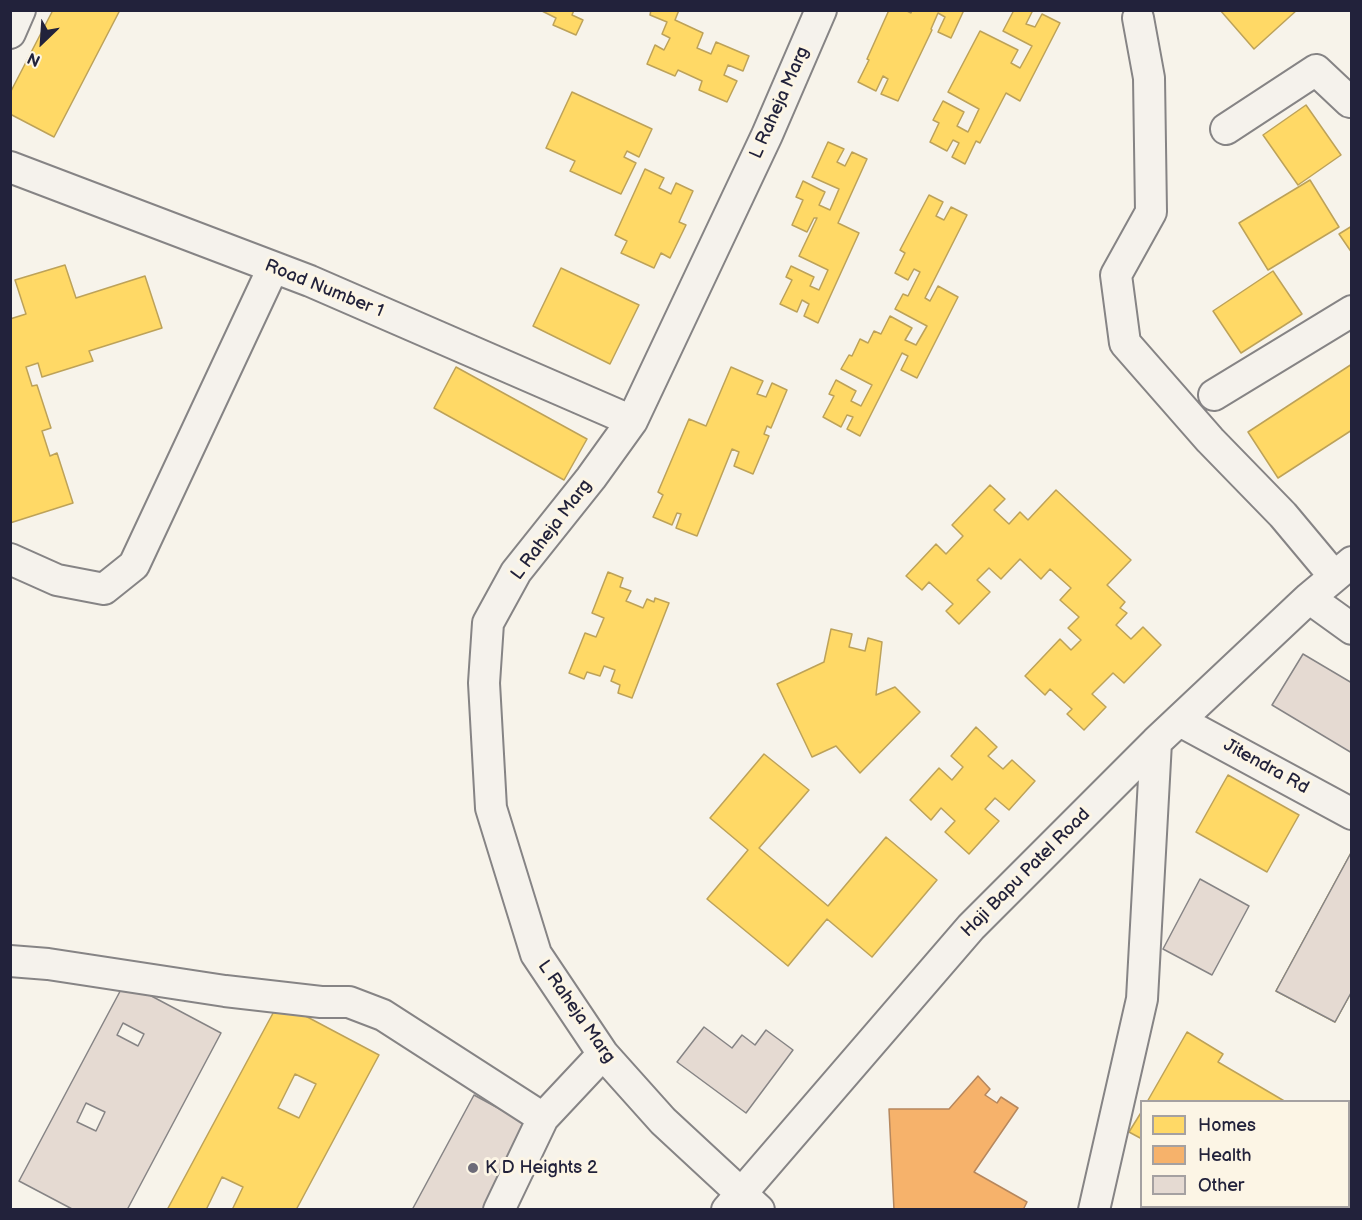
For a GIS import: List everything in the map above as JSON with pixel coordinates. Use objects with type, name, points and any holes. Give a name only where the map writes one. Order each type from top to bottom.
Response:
[{"type":"street","points":[[10,33],[20,10]]},
{"type":"street","name":"L Raheja Marg","points":[[742,1204],[603,1054],[536,954],[491,808],[484,682],[489,623],[516,572],[591,478],[632,421],[767,135],[821,10]]},
{"type":"street","points":[[1138,18],[1149,78],[1151,212],[1116,274],[1125,343],[1210,440],[1283,515],[1343,569]]},
{"type":"street","points":[[1226,129],[1316,70],[1350,102],[1352,100]]},
{"type":"street","name":"Road Number 1","points":[[10,167],[310,281],[632,421]]},
{"type":"street","points":[[10,559],[57,580],[104,589],[134,564],[273,268]]},
{"type":"street","points":[[1214,395],[1352,311]]},
{"type":"street","name":"Haji Bapu Patel Road","points":[[742,1204],[971,927],[1156,742],[1343,569]]},
{"type":"street","points":[[1310,598],[1352,629]]},
{"type":"street","name":"Jitendra Rd","points":[[1180,721],[1352,814]]},
{"type":"street","points":[[1094,1209],[1142,999],[1156,742]]},
{"type":"street","points":[[10,961],[48,964],[225,991],[321,1002],[349,1002],[383,1015],[543,1118]]},
{"type":"street","points":[[498,1209],[543,1118],[603,1054]]},
{"type":"building: Homes","points":[[53,10],[120,10],[54,137],[10,114],[10,93]]},
{"type":"building: Homes","points":[[540,10],[574,10],[572,15],[583,20],[576,35],[553,25],[556,18]]},
{"type":"building: Homes","points":[[651,10],[679,10],[675,20],[703,33],[697,48],[711,54],[716,42],[749,56],[743,71],[728,65],[724,75],[737,81],[727,102],[699,90],[702,81],[678,70],[675,76],[647,64],[655,45],[664,50],[670,38],[662,34],[667,22],[650,15]]},
{"type":"building: Homes","points":[[889,10],[905,10],[911,13],[912,10],[964,10],[951,38],[938,32],[945,17],[938,13],[898,101],[881,94],[888,79],[883,76],[876,91],[858,82]]},
{"type":"building: Homes","points":[[1014,10],[1033,10],[1026,24],[1035,27],[1042,14],[1060,23],[1020,101],[1006,93],[980,143],[976,141],[965,164],[952,157],[959,143],[953,140],[947,151],[930,142],[939,123],[933,120],[943,101],[964,112],[957,126],[968,132],[979,109],[948,92],[980,31],[1018,50],[1011,63],[1020,68],[1032,46],[1003,31]]},
{"type":"building: Homes","points":[[1220,10],[1297,10],[1254,49]]},
{"type":"building: Homes","points":[[572,92],[652,129],[639,157],[627,151],[624,157],[636,163],[621,194],[570,171],[575,161],[546,148]]},
{"type":"building: Homes","points":[[1306,105],[1341,155],[1298,185],[1263,135]]},
{"type":"building: Homes","points":[[828,142],[844,149],[837,162],[845,166],[852,152],[867,159],[838,223],[859,233],[818,323],[804,316],[809,304],[802,300],[797,312],[780,304],[792,280],[786,277],[791,266],[814,277],[810,286],[819,290],[828,270],[799,256],[817,218],[814,218],[807,232],[792,225],[803,200],[796,197],[803,181],[825,192],[819,205],[830,210],[839,189],[812,177]]},
{"type":"building: Homes","points":[[645,169],[664,178],[659,188],[671,194],[676,183],[693,191],[679,222],[686,225],[670,258],[661,253],[654,268],[621,253],[627,241],[615,235]]},
{"type":"building: Homes","points":[[1310,180],[1339,227],[1268,270],[1239,223]]},
{"type":"building: Homes","points":[[929,195],[943,202],[936,216],[944,220],[951,207],[967,215],[925,298],[930,301],[938,286],[958,297],[917,378],[901,370],[908,356],[902,353],[860,436],[847,429],[853,417],[847,415],[841,427],[823,417],[834,396],[829,394],[836,380],[856,391],[851,401],[861,406],[872,385],[841,369],[849,355],[852,356],[860,339],[868,343],[874,331],[881,334],[890,316],[912,328],[905,340],[916,345],[927,326],[895,309],[903,294],[908,296],[920,272],[914,269],[908,280],[895,273],[905,253],[900,250]]},
{"type":"building: Homes","points":[[1352,226],[1352,253],[1339,234]]},
{"type":"building: Homes","points":[[65,265],[76,298],[145,276],[162,328],[89,351],[93,361],[42,377],[38,363],[26,367],[32,386],[37,385],[51,428],[42,431],[50,456],[57,453],[73,503],[10,523],[10,319],[26,314],[15,280]]},
{"type":"building: Homes","points":[[561,268],[639,305],[610,364],[533,326]]},
{"type":"building: Homes","points":[[1273,271],[1302,314],[1241,353],[1213,311]]},
{"type":"building: Homes","points":[[1352,364],[1352,430],[1278,478],[1248,432]]},
{"type":"building: Homes","points":[[456,367],[587,439],[564,480],[434,408]]},
{"type":"building: Homes","points":[[731,367],[763,381],[757,394],[766,397],[772,383],[787,390],[771,428],[767,426],[764,434],[769,436],[753,474],[734,466],[739,452],[732,449],[697,536],[676,528],[681,514],[677,513],[672,525],[653,517],[663,495],[658,492],[689,419],[706,426]]},
{"type":"building: Homes","points":[[990,485],[1005,499],[994,510],[1009,524],[1020,512],[1028,520],[1056,490],[1131,560],[1107,585],[1125,602],[1120,608],[1127,613],[1116,625],[1131,639],[1143,627],[1161,645],[1124,683],[1113,673],[1092,694],[1106,707],[1084,730],[1067,714],[1072,709],[1050,689],[1045,695],[1025,676],[1060,639],[1071,650],[1081,640],[1068,628],[1079,617],[1060,600],[1071,588],[1050,569],[1041,579],[1020,559],[1001,579],[989,568],[977,580],[990,592],[959,624],[946,611],[953,604],[929,582],[922,590],[906,576],[936,544],[946,554],[963,536],[952,525]]},
{"type":"building: Homes","points":[[608,572],[623,578],[620,587],[631,591],[626,601],[643,608],[647,599],[654,602],[655,598],[669,603],[632,698],[618,693],[620,685],[611,681],[615,670],[604,666],[600,676],[587,672],[584,679],[569,673],[585,633],[596,637],[604,618],[592,613]]},
{"type":"building: Homes","points":[[831,629],[852,634],[849,647],[865,651],[868,638],[882,642],[876,695],[895,687],[920,712],[860,773],[836,746],[812,757],[777,684],[824,662]]},
{"type":"building: Homes","points":[[976,727],[997,747],[988,756],[1003,769],[1012,760],[1035,781],[1009,810],[995,798],[985,809],[999,821],[969,854],[945,832],[955,821],[941,808],[931,820],[910,800],[939,768],[952,780],[963,767],[951,756]]},
{"type":"building: Homes","points":[[764,754],[809,790],[759,848],[828,906],[886,837],[937,880],[872,957],[827,919],[788,966],[707,899],[748,850],[710,818]]},
{"type":"building: Homes","points":[[1228,775],[1299,815],[1267,872],[1196,832]]},
{"type":"building: Homes","points":[[1352,851],[1352,991],[1335,1022],[1276,991]]},
{"type":"building: Homes","points":[[279,1002],[379,1055],[296,1210],[232,1210],[243,1187],[222,1177],[206,1210],[167,1210]],"holes":[[[295,1074],[316,1084],[299,1118],[278,1108]]]},
{"type":"building: Homes","points":[[1187,1032],[1223,1054],[1218,1062],[1283,1100],[1148,1100]]},
{"type":"building: Homes","points":[[1140,1114],[1140,1138],[1129,1132]]},
{"type":"building: Health","points":[[978,1076],[990,1089],[985,1095],[997,1103],[1001,1097],[1018,1108],[974,1172],[1027,1202],[1023,1210],[894,1210],[889,1109],[949,1109]]},
{"type":"building: Other","points":[[1303,654],[1352,683],[1352,753],[1272,705]]},
{"type":"building: Other","points":[[1352,851],[1352,991],[1335,1022],[1276,991]]},
{"type":"building: Other","points":[[1200,879],[1249,906],[1212,975],[1163,949]]},
{"type":"building: Other","points":[[125,982],[221,1033],[127,1210],[74,1210],[19,1181]],"holes":[[[123,1023],[144,1034],[138,1046],[117,1035]],[[86,1103],[105,1112],[96,1131],[77,1122]]]},
{"type":"building: Other","points":[[704,1027],[732,1048],[742,1035],[755,1045],[766,1030],[793,1050],[746,1113],[677,1062]]},
{"type":"building: Other","name":"K D Heights 2","points":[[474,1095],[533,1127],[488,1210],[412,1210]]},
{"type":"place","name":"K D Heights 2","points":[[473,1168]]}]
